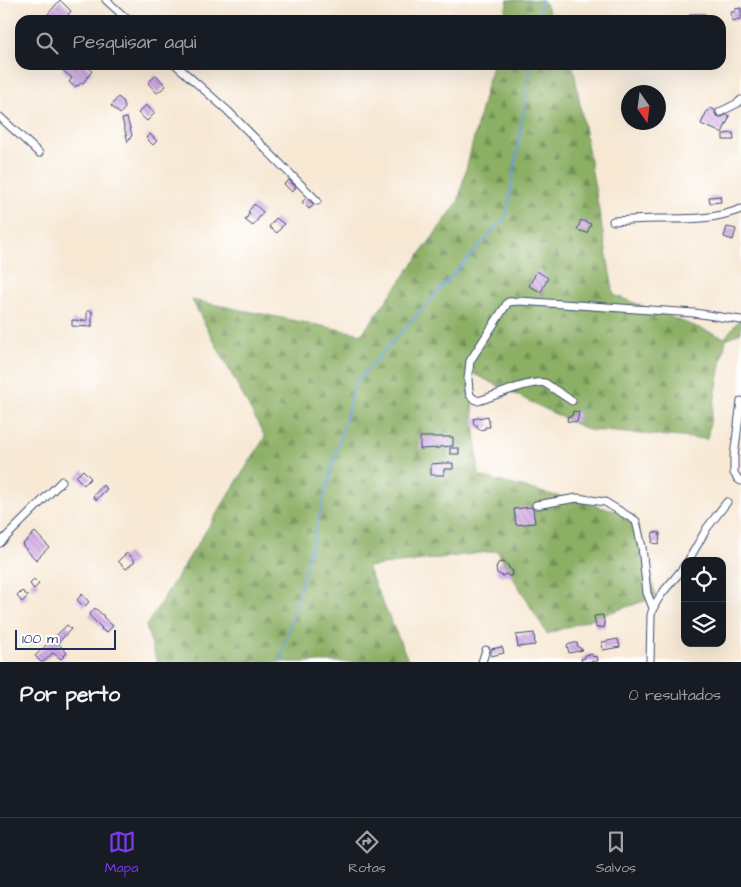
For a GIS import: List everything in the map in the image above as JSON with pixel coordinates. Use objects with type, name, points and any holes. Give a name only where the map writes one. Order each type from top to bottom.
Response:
[{"type":"street","points":[[106,0],[122,15]]},
{"type":"street","points":[[182,70],[228,112],[317,201]]},
{"type":"street","points":[[720,112],[738,104],[741,100]]},
{"type":"street","points":[[0,117],[38,153]]},
{"type":"street","points":[[613,222],[702,218],[719,216],[741,209]]},
{"type":"street","points":[[572,401],[546,383],[541,382],[531,383],[478,401],[470,395],[468,379],[470,361],[508,302],[694,313],[741,320]]},
{"type":"street","points":[[741,401],[734,473],[741,481]]},
{"type":"street","points":[[0,543],[62,481]]},
{"type":"street","points":[[536,505],[577,498],[605,502],[636,520],[642,547],[646,593],[653,608]]},
{"type":"street","points":[[690,557],[707,528],[727,502]]},
{"type":"street","points":[[650,662],[651,615],[653,608],[681,570]]},
{"type":"street","points":[[482,662],[486,650]]},
{"type":"green space","points":[[508,0],[543,0],[550,15],[504,15]]},
{"type":"green space","points":[[491,70],[574,70],[614,295],[725,338],[741,317],[741,332],[726,339],[707,439],[588,430],[470,372],[479,476],[635,516],[656,597],[547,634],[497,551],[367,567],[409,662],[157,662],[146,626],[265,437],[192,300],[362,334],[458,202]]},
{"type":"building","points":[[60,0],[71,11],[68,15],[47,15]]},
{"type":"building","points":[[741,8],[741,19],[732,21],[731,12]]},
{"type":"building","points":[[62,70],[92,71],[83,83],[78,86],[75,87],[69,82],[72,78]]},
{"type":"building","points":[[156,75],[166,86],[157,93],[148,83]]},
{"type":"building","points":[[118,97],[123,101],[125,108],[120,114],[111,106]]},
{"type":"building","points":[[146,105],[155,113],[147,121],[138,113]]},
{"type":"building","points":[[710,108],[715,110],[715,114],[718,117],[730,116],[722,133],[701,124]]},
{"type":"building","points":[[127,118],[132,135],[128,142],[122,119]]},
{"type":"building","points":[[733,133],[734,140],[723,140],[723,134]]},
{"type":"building","points":[[150,134],[157,141],[153,145],[146,138]]},
{"type":"building","points":[[289,180],[296,187],[292,192],[284,184]]},
{"type":"building","points":[[720,196],[721,202],[710,203],[709,197]]},
{"type":"building","points":[[306,198],[314,205],[309,209],[302,202]]},
{"type":"building","points":[[254,204],[263,212],[253,226],[245,220]]},
{"type":"building","points":[[276,218],[284,224],[277,233],[269,227]]},
{"type":"building","points":[[581,220],[591,224],[587,233],[577,230]]},
{"type":"building","points":[[727,227],[736,229],[733,240],[724,237]]},
{"type":"building","points":[[537,271],[548,278],[541,292],[529,286]]},
{"type":"building","points":[[87,311],[92,311],[92,327],[72,326],[72,320],[87,321]]},
{"type":"building","points":[[573,411],[579,412],[577,422],[567,421],[568,416],[572,416]]},
{"type":"building","points":[[488,416],[490,427],[480,430],[477,425],[474,425],[473,419]]},
{"type":"building","points":[[420,437],[453,437],[453,446],[420,449]]},
{"type":"building","points":[[450,448],[459,448],[459,454],[450,454]]},
{"type":"building","points":[[453,463],[453,469],[444,469],[444,475],[431,475],[431,464]]},
{"type":"building","points":[[83,470],[91,478],[84,485],[76,477]]},
{"type":"building","points":[[103,485],[107,489],[96,500],[93,496]]},
{"type":"building","points":[[531,507],[535,523],[516,525],[514,509]]},
{"type":"building","points":[[35,532],[49,547],[36,560],[22,545]]},
{"type":"building","points":[[653,532],[660,533],[659,544],[652,543]]},
{"type":"building","points":[[127,553],[135,561],[126,569],[118,561]]},
{"type":"building","points":[[503,562],[513,571],[510,577],[506,574],[502,576],[497,573],[498,563]]},
{"type":"building","points":[[34,579],[39,584],[34,589],[30,584]]},
{"type":"building","points":[[22,591],[28,596],[22,602],[17,596]]},
{"type":"building","points":[[82,594],[89,602],[84,607],[77,600]]},
{"type":"building","points":[[95,608],[113,626],[106,633],[89,615]]},
{"type":"building","points":[[603,615],[605,627],[596,628],[594,616]]},
{"type":"building","points":[[67,625],[71,629],[58,643],[67,653],[61,659],[53,653],[41,662],[35,656]]},
{"type":"building","points":[[534,633],[535,645],[518,647],[516,635]]},
{"type":"building","points":[[618,639],[620,647],[603,650],[602,642]]},
{"type":"building","points":[[577,643],[578,647],[583,650],[569,653],[567,645]]},
{"type":"building","points":[[502,647],[504,653],[491,656],[491,649]]},
{"type":"building","points":[[592,654],[593,657],[597,656],[598,661],[582,662],[581,659],[585,658],[585,655]]},
{"type":"waterway","points":[[540,15],[541,0]]},
{"type":"waterway","points":[[280,662],[355,383],[507,215],[530,70]]}]
